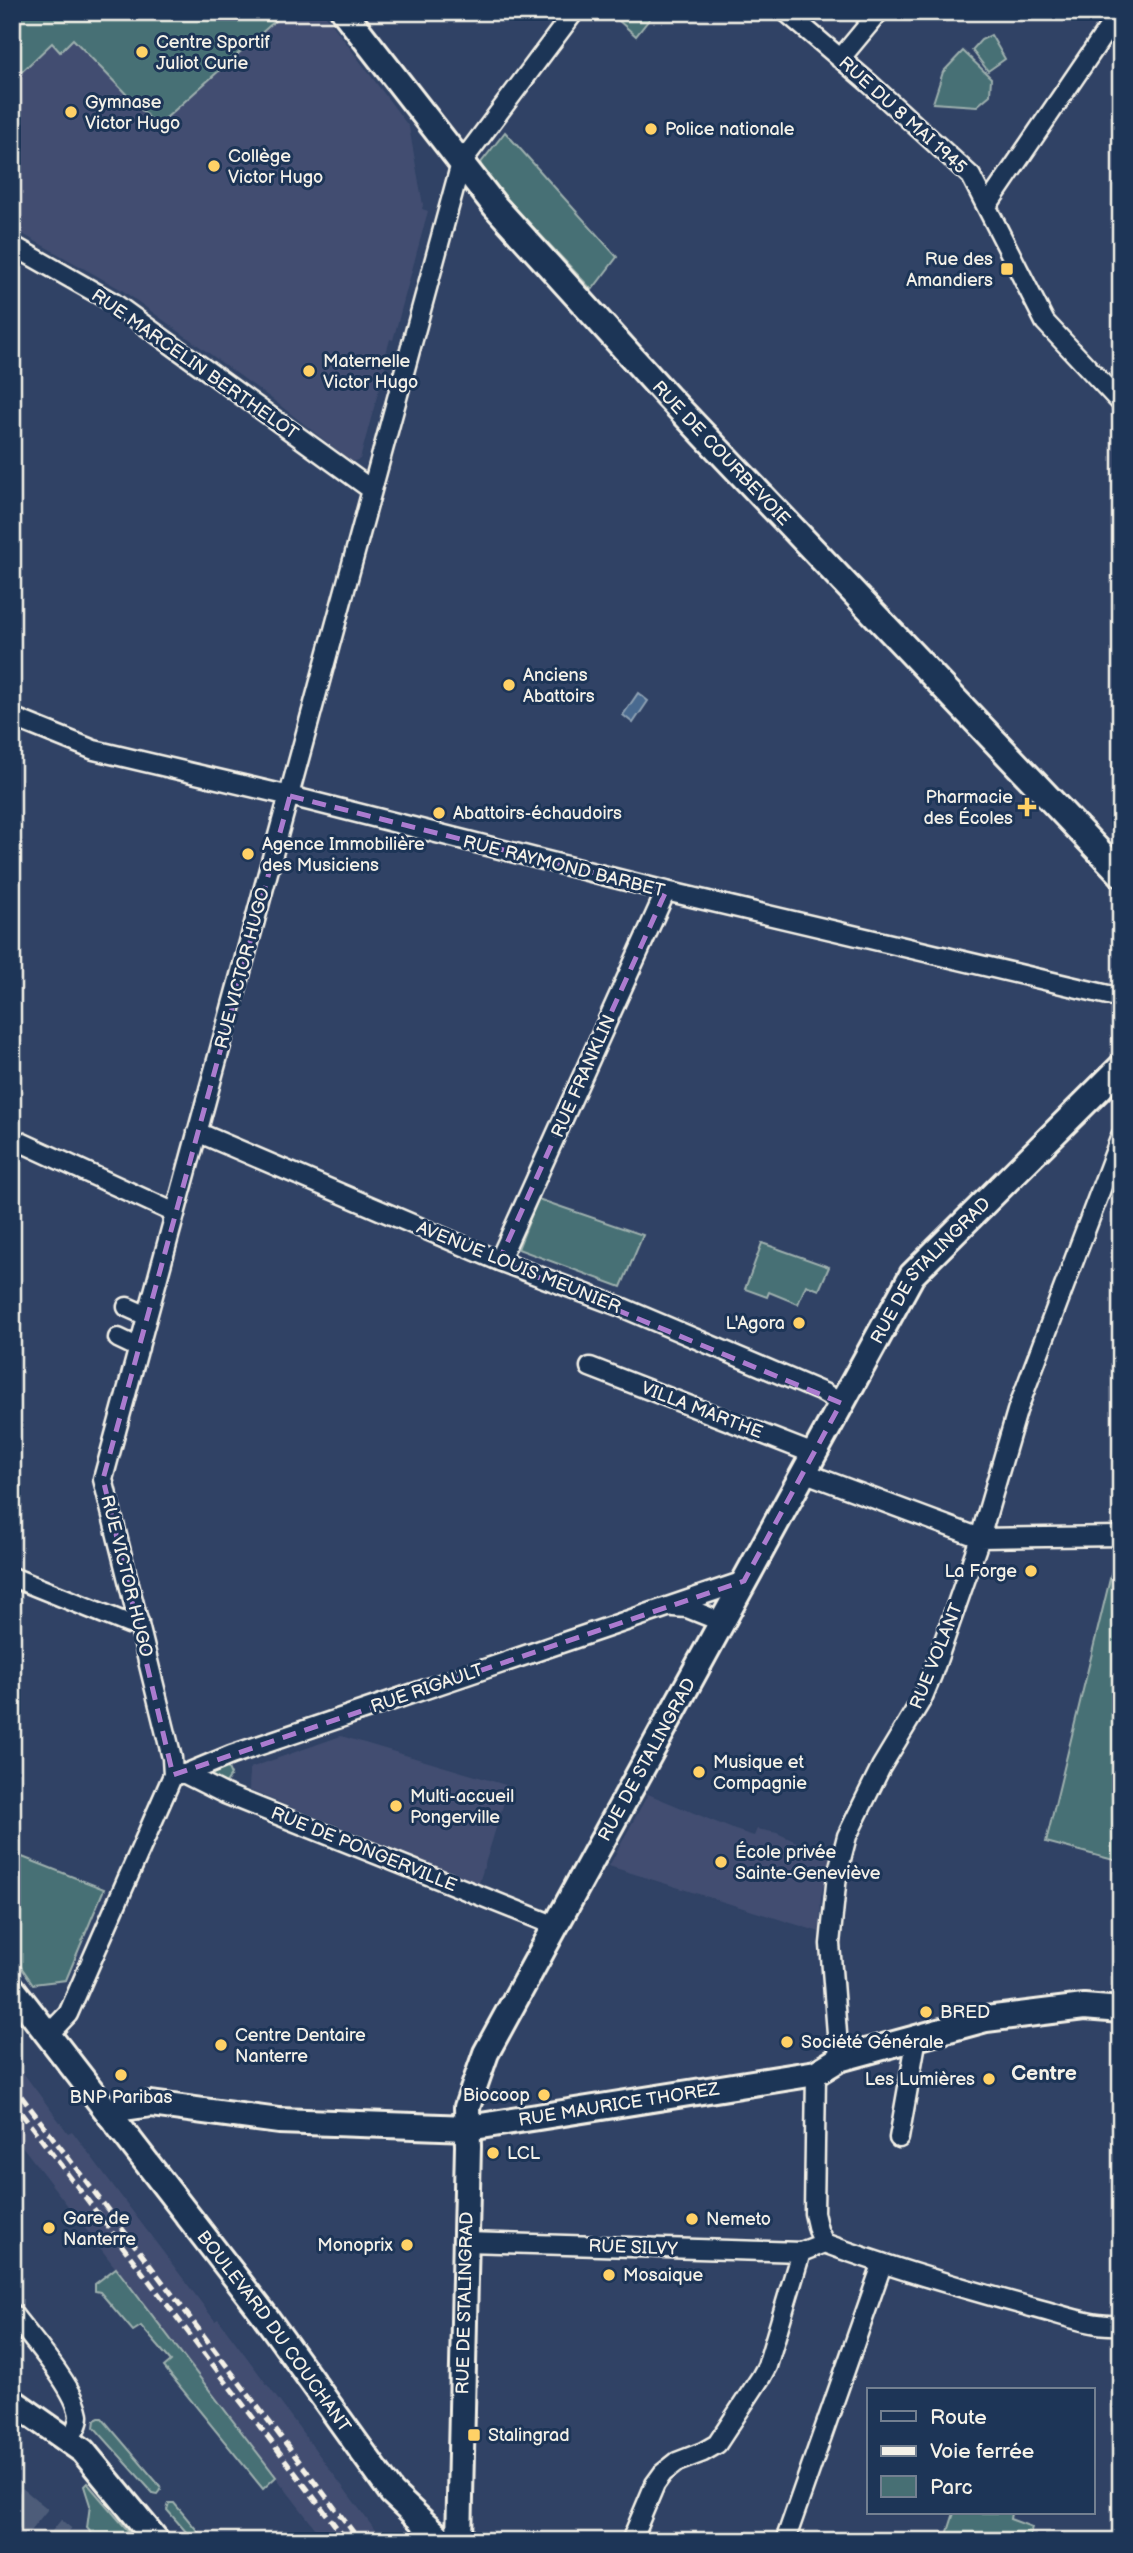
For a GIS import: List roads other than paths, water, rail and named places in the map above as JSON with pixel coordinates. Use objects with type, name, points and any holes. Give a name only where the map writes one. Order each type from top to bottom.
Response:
[{"type":"street","name":"RUE DE COURBEVOIE","points":[[344,12],[495,206],[668,397],[1121,874]]},
{"type":"street","points":[[461,163],[574,12]]},
{"type":"street","name":"RUE DU 8 MAI 1945","points":[[786,12],[971,176],[1045,322],[1121,403]]},
{"type":"street","points":[[840,59],[879,12]]},
{"type":"street","points":[[987,206],[1119,12]]},
{"type":"street","name":"RUE VICTOR HUGO","points":[[179,1774],[172,1758],[103,1479],[461,163]]},
{"type":"street","name":"RUE MARCELIN BERTHELOT","points":[[12,245],[114,303],[372,490]]},
{"type":"street","name":"RUE RAYMOND BARBET","points":[[12,718],[94,750],[290,796],[666,891],[1121,998]]},
{"type":"street","name":"RUE FRANKLIN","points":[[499,1261],[666,891]]},
{"type":"street","name":"RUE DE STALINGRAD","points":[[459,2541],[467,2107],[486,2053],[912,1275],[1113,1074]]},
{"type":"street","name":"AVENUE LOUIS MEUNIER","points":[[197,1132],[499,1261],[621,1307],[824,1393],[841,1403]]},
{"type":"street","name":"RUE VOLANT","points":[[839,2059],[830,1944],[837,1875],[844,1848],[881,1767],[922,1699],[947,1635],[980,1538],[1017,1412],[1121,1136]]},
{"type":"street","points":[[12,1138],[175,1213]]},
{"type":"street","points":[[127,1307],[147,1316]]},
{"type":"street","points":[[118,1338],[139,1348]]},
{"type":"street","name":"VILLA MARTHE","points":[[590,1367],[980,1538]]},
{"type":"street","points":[[980,1538],[1121,1536]]},
{"type":"street","points":[[12,1577],[128,1624],[139,1622]]},
{"type":"street","name":"RUE RIGAULT","points":[[179,1774],[744,1581]]},
{"type":"street","points":[[670,1606],[687,1608],[722,1622]]},
{"type":"street","points":[[48,2035],[68,2014],[179,1774]]},
{"type":"street","name":"RUE DE PONGERVILLE","points":[[179,1774],[556,1926]]},
{"type":"street","name":"BOULEVARD DU COUCHANT","points":[[12,1988],[263,2313],[392,2493],[443,2541]]},
{"type":"street","name":"RUE MAURICE THOREZ","points":[[110,2115],[123,2108],[150,2104],[272,2120],[468,2128],[816,2073],[839,2059],[986,2019],[1084,2007],[1121,2010]]},
{"type":"street","points":[[899,2137],[917,2036]]},
{"type":"street","points":[[816,2073],[814,2213],[824,2243]]},
{"type":"street","name":"RUE SILVY","points":[[466,2242],[801,2252]]},
{"type":"street","points":[[631,2541],[663,2473],[677,2462],[714,2447],[761,2377],[767,2366],[801,2252],[824,2243],[882,2265],[1078,2319],[1121,2325]]},
{"type":"street","points":[[785,2541],[882,2265]]},
{"type":"street","points":[[12,2313],[66,2385],[77,2406],[78,2424],[67,2440]]},
{"type":"street","points":[[12,2401],[83,2451],[157,2541]]},
{"type":"tunnel","points":[[12,2501],[61,2541]]},
{"type":"railway","points":[[12,2084],[360,2541]]},
{"type":"railway","points":[[12,2101],[347,2541]]},
{"type":"place","name":"Centre Sportif Juliot Curie","points":[[142,52]]},
{"type":"place","name":"Gymnase Victor Hugo","points":[[71,112]]},
{"type":"place","name":"Police nationale","points":[[651,129]]},
{"type":"place","name":"Collège Victor Hugo","points":[[214,166]]},
{"type":"place","name":"Rue des Amandiers","points":[[1007,269]]},
{"type":"place","name":"Maternelle Victor Hugo","points":[[309,371]]},
{"type":"place","name":"Anciens Abattoirs","points":[[509,685]]},
{"type":"place","name":"Pharmacie des Écoles","points":[[1027,807]]},
{"type":"place","name":"Abattoirs-échaudoirs","points":[[439,813]]},
{"type":"place","name":"Agence Immobilière des Musiciens","points":[[248,854]]},
{"type":"place","name":"L'Agora","points":[[799,1323]]},
{"type":"place","name":"La Forge","points":[[1031,1571]]},
{"type":"place","name":"Musique et Compagnie","points":[[699,1772]]},
{"type":"place","name":"Multi-accueil Pongerville","points":[[396,1806]]},
{"type":"place","name":"École privée Sainte-Geneviève","points":[[721,1862]]},
{"type":"place","name":"BRED","points":[[926,2012]]},
{"type":"place","name":"Société Générale","points":[[787,2042]]},
{"type":"place","name":"Centre Dentaire Nanterre","points":[[221,2045]]},
{"type":"place","name":"BNP Paribas","points":[[121,2075]]},
{"type":"place","name":"Les Lumières","points":[[989,2079]]},
{"type":"place","name":"Biocoop","points":[[544,2095]]},
{"type":"place","name":"LCL","points":[[493,2153]]},
{"type":"place","name":"Nemeto","points":[[692,2219]]},
{"type":"place","name":"Gare de Nanterre","points":[[49,2228]]},
{"type":"place","name":"Monoprix","points":[[407,2245]]},
{"type":"place","name":"Mosaique","points":[[609,2275]]},
{"type":"place","name":"Stalingrad","points":[[474,2435]]},
{"type":"district","name":"Centre","points":[[1044,2073]]}]
